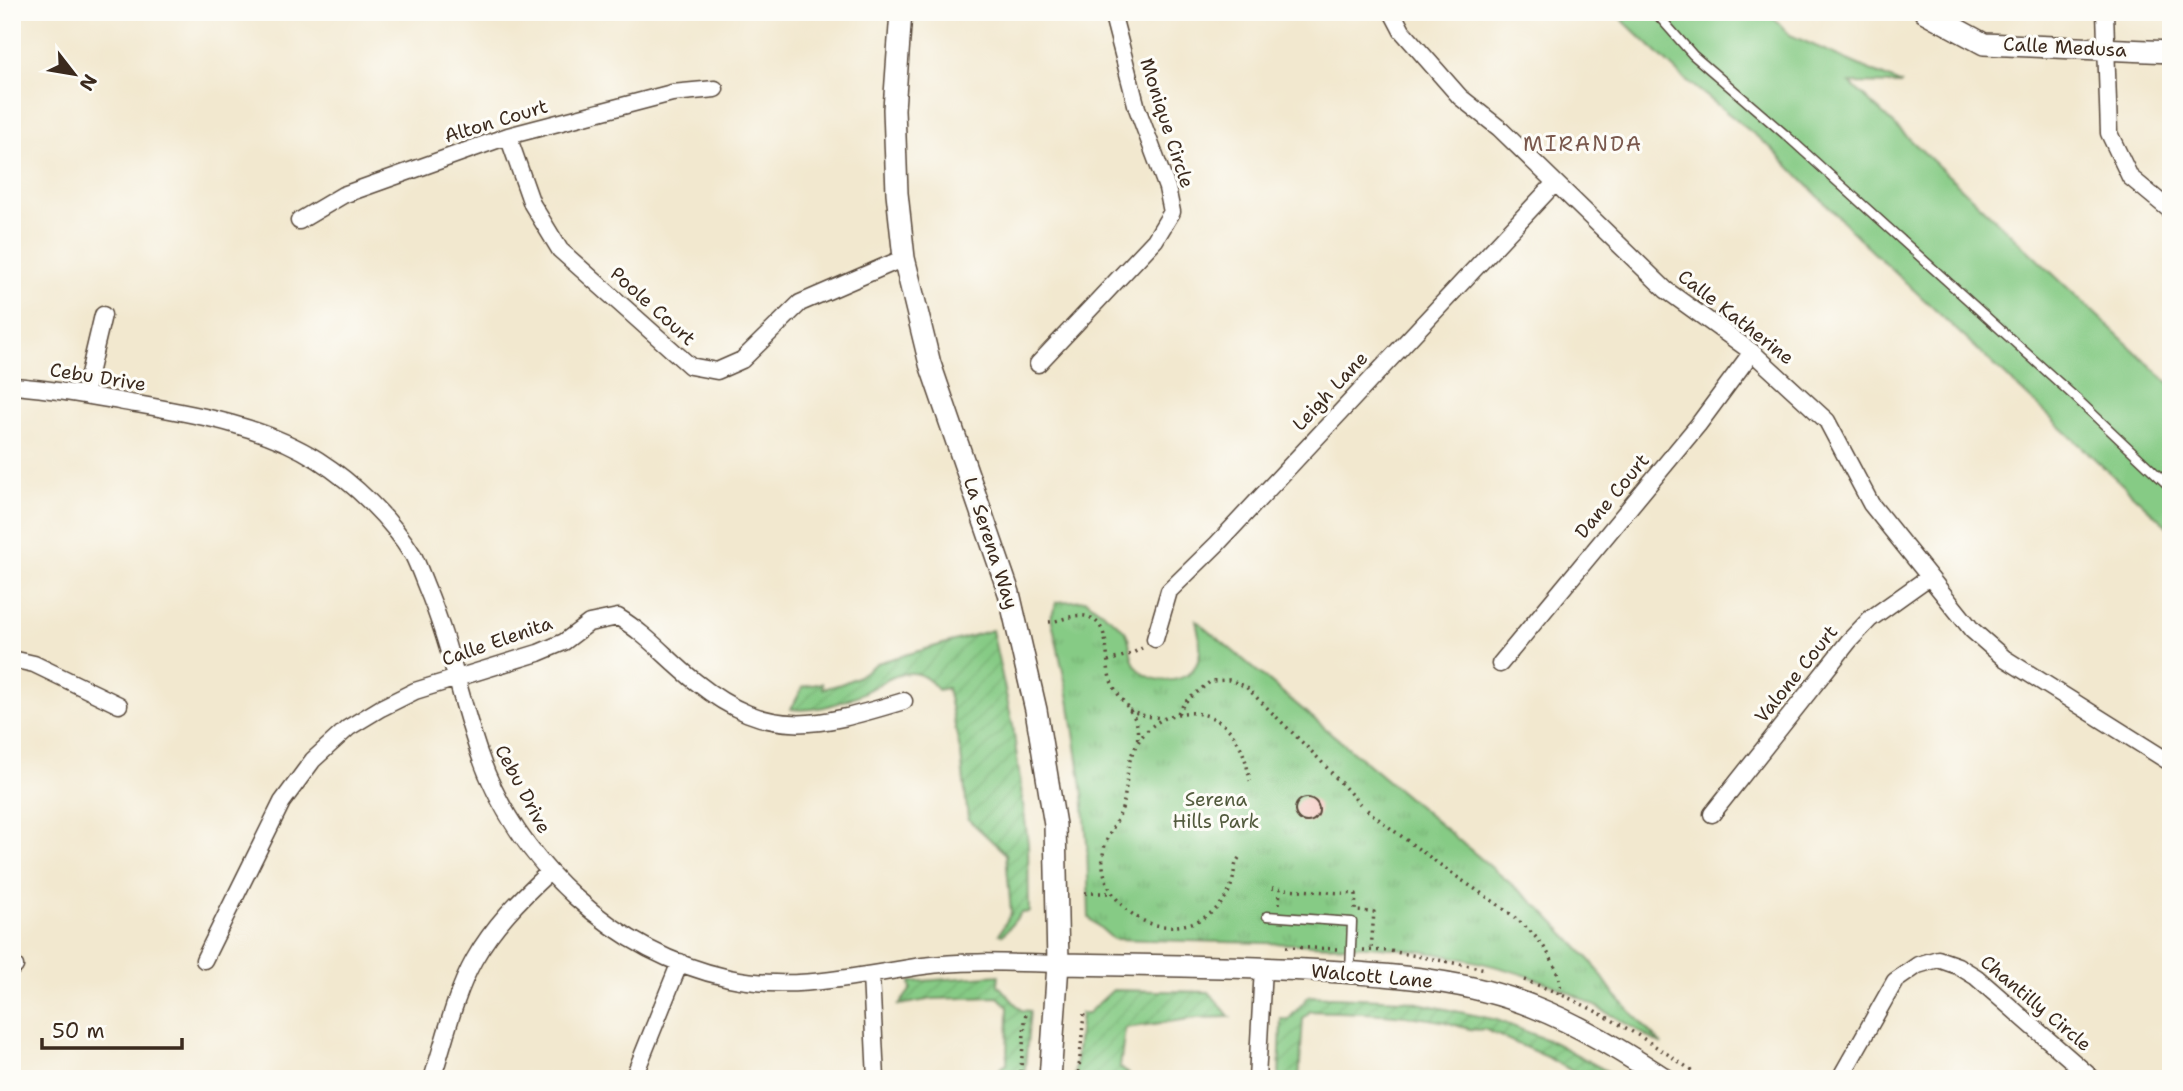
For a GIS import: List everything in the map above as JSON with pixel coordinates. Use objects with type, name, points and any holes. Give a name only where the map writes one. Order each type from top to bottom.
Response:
[{"type":"main road","name":"La Serena Way","points":[[901,12],[897,38],[894,109],[897,193],[904,258],[930,364],[1009,593],[1036,710],[1055,825],[1058,964],[1050,1079]]},
{"type":"main road","name":"Calle Medusa","points":[[1925,12],[1984,44],[2171,52]]},
{"type":"main road","name":"Walcott Lane","points":[[1058,964],[1263,967],[1350,972],[1473,988],[1534,1006],[1621,1051],[1665,1079]]},
{"type":"street","name":"Monique Circle","points":[[1038,364],[1155,240],[1172,212],[1167,188],[1137,108],[1112,12]]},
{"type":"street","name":"Calle Katherine","points":[[1392,12],[1402,31],[1460,97],[1499,128],[1666,290],[1752,352],[1827,421],[1871,504],[1972,630],[2004,658],[2171,763]]},
{"type":"street","points":[[2105,12],[2109,132],[2130,177],[2171,211]]},
{"type":"street","name":"Alton Court","points":[[299,221],[343,195],[508,136],[672,93],[715,89]]},
{"type":"street","name":"Poole Court","points":[[508,136],[532,204],[559,250],[690,366],[717,371],[741,360],[800,303],[904,258]]},
{"type":"street","name":"Leigh Lane","points":[[1155,639],[1169,591],[1217,544],[1555,183]]},
{"type":"street","points":[[84,396],[103,315]]},
{"type":"street","name":"Dane Court","points":[[1500,664],[1698,425],[1752,352]]},
{"type":"street","name":"Cebu Drive","points":[[12,386],[227,422],[277,439],[318,460],[355,489],[386,520],[414,556],[431,598],[480,755],[505,808],[549,873],[572,895],[617,929],[664,956],[728,977],[769,984],[872,975],[927,965],[1058,964]]},
{"type":"street","name":"Valone Court","points":[[1712,814],[1849,641],[1877,613],[1929,577]]},
{"type":"street","name":"Calle Elenita","points":[[204,960],[282,802],[313,760],[348,729],[415,691],[538,653],[564,642],[589,623],[618,617],[639,629],[695,682],[733,709],[774,722],[810,724],[850,717],[904,701]]},
{"type":"street","points":[[12,659],[34,664],[120,705]]},
{"type":"street","points":[[432,1079],[473,961],[496,927],[521,898],[549,873]]},
{"type":"street","name":"Chantilly Circle","points":[[1843,1073],[1895,981],[1918,965],[1938,959],[1958,966],[1976,977],[2093,1079]]},
{"type":"street","points":[[633,1079],[680,962]]},
{"type":"street","points":[[1257,1079],[1263,967]]},
{"type":"street","points":[[872,975],[876,1079]]},
{"type":"lane","points":[[1655,12],[1693,55],[2036,361],[2171,488]]},
{"type":"lane","points":[[1267,916],[1352,922],[1350,972]]},
{"type":"path","points":[[1049,622],[1075,616],[1093,619],[1103,631],[1110,678],[1120,700],[1137,724],[1138,742]]},
{"type":"path","points":[[1108,661],[1131,654],[1155,639]]},
{"type":"path","points":[[1178,713],[1185,702],[1211,681],[1228,680],[1245,686],[1360,804]]},
{"type":"path","points":[[1129,710],[1145,716],[1165,718]]},
{"type":"path","points":[[1239,858],[1223,902],[1205,918],[1180,926],[1151,924],[1129,912],[1112,893],[1106,878],[1104,849],[1123,806],[1127,769],[1138,742],[1154,724],[1165,718],[1178,713],[1205,714],[1227,727],[1240,745],[1250,781]]},
{"type":"path","points":[[1367,810],[1460,879],[1504,906],[1525,925],[1541,944],[1557,971],[1561,993]]},
{"type":"path","points":[[1272,888],[1356,894],[1355,911],[1374,912],[1371,950]]},
{"type":"path","points":[[1085,893],[1112,893]]},
{"type":"path","points":[[1020,1079],[1026,1011]]},
{"type":"path","points":[[1078,1079],[1084,1013]]},
{"type":"green space","points":[[1614,12],[1768,12],[1790,35],[1902,84],[1850,83],[2171,385],[2171,530],[1872,251],[1770,147],[1680,75]]},
{"type":"green space","name":"Serena Hills Park","points":[[1086,600],[1125,631],[1136,665],[1155,679],[1172,680],[1193,670],[1200,650],[1196,620],[1541,909],[1591,961],[1615,995],[1662,1045],[1592,1004],[1547,983],[1451,956],[1370,946],[1113,939],[1089,918],[1083,794],[1069,699],[1051,617],[1057,602]]},
{"type":"green space","points":[[992,630],[1013,726],[1028,843],[1029,912],[1021,913],[1003,935],[999,934],[1011,913],[1006,854],[968,819],[961,755],[947,688],[938,690],[918,674],[909,673],[888,679],[832,705],[808,710],[791,709],[803,687],[822,683],[823,689],[841,684],[877,663]]},
{"type":"green space","points":[[999,975],[998,985],[1021,1010],[1030,1011],[1024,1079],[999,1079],[1000,1068],[1007,1064],[1008,1007],[998,997],[933,999],[899,1005],[911,989],[910,982]]},
{"type":"green space","points":[[1113,990],[1209,992],[1230,1017],[1197,1018],[1125,1028],[1120,1067],[1130,1076],[1129,1079],[1074,1079],[1081,1013],[1088,1013]]},
{"type":"green space","points":[[1309,996],[1404,1000],[1497,1020],[1555,1043],[1621,1079],[1587,1079],[1545,1056],[1484,1029],[1468,1029],[1409,1016],[1310,1011],[1303,1019],[1299,1079],[1279,1079],[1281,1019],[1288,1020]]},
{"type":"building","points":[[1307,798],[1316,801],[1319,810],[1316,819],[1307,822],[1298,819],[1295,810],[1298,801]]},
{"type":"district","name":"MIRANDA","points":[[1583,144]]}]
